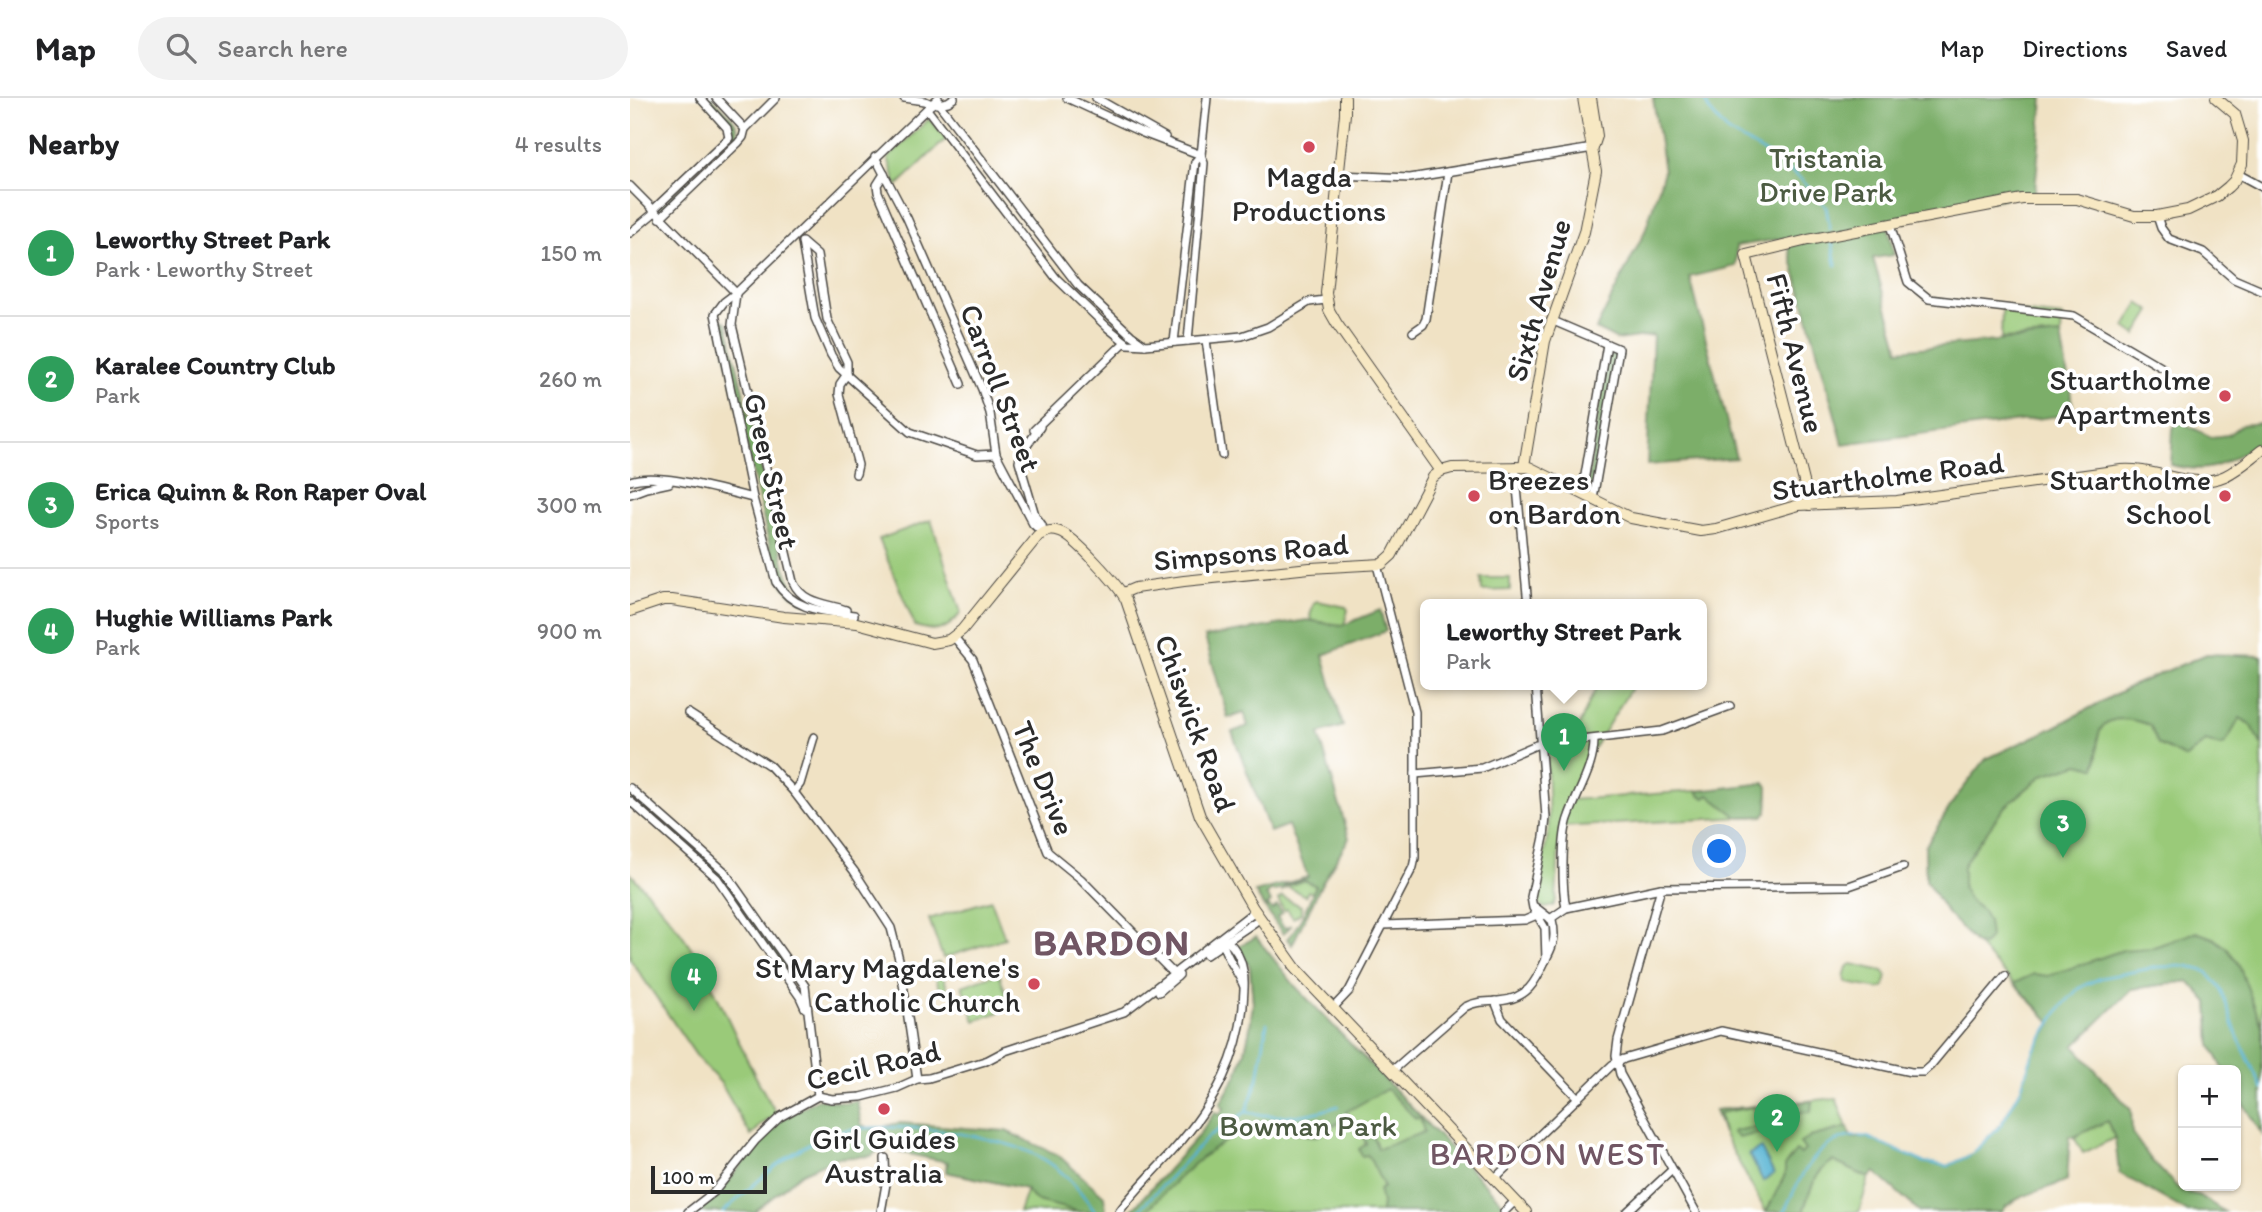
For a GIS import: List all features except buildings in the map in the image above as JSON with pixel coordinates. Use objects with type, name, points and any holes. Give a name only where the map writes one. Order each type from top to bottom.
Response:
[{"type":"main road","points":[[1345,98],[1326,300],[1336,324],[1441,471],[1433,477],[1392,555],[1385,563],[1377,565]]},
{"type":"main road","name":"Sixth Avenue","points":[[1519,466],[1545,341],[1587,220],[1595,171],[1583,98]]},
{"type":"main road","name":"Sixth Avenue","points":[[1591,98],[1597,136],[1593,148]]},
{"type":"main road","points":[[1890,225],[2022,199],[2077,199],[2119,213],[2157,216],[2188,210],[2228,187],[2238,174],[2244,153],[2235,114],[2216,98]]},
{"type":"main road","name":"Fifth Avenue","points":[[1810,505],[1746,255],[1890,225]]},
{"type":"main road","name":"Stuartholme Road","points":[[1441,471],[1465,467],[1519,466],[1542,472],[1630,518],[1694,531],[1716,529],[1788,508],[1897,501],[2134,469],[2191,481],[2204,481],[2227,475],[2262,450]]},
{"type":"main road","name":"Simpsons Road","points":[[1043,533],[1056,531],[1068,536],[1123,593],[1135,587],[1184,581],[1310,568],[1377,565]]},
{"type":"main road","points":[[630,611],[667,600],[784,617],[855,619],[932,643],[945,642],[962,630],[1043,533]]},
{"type":"main road","name":"Chiswick Road","points":[[1123,593],[1200,816],[1255,917],[1286,960],[1332,1009]]},
{"type":"main road","points":[[1332,1009],[1526,1212]]},
{"type":"street","points":[[656,213],[725,143],[730,133],[700,98]]},
{"type":"street","points":[[716,98],[745,129]]},
{"type":"street","points":[[630,236],[716,164],[742,139],[745,129],[776,98]]},
{"type":"street","points":[[904,98],[925,100],[934,104],[1078,285],[1145,345]]},
{"type":"street","points":[[934,104],[948,102],[954,98]]},
{"type":"street","points":[[1067,98],[1143,133],[1201,155]]},
{"type":"street","points":[[1096,98],[1171,142]]},
{"type":"street","points":[[1188,341],[1207,98]]},
{"type":"street","points":[[934,104],[1069,292],[1125,342],[1145,345],[1253,333],[1309,302],[1326,300]]},
{"type":"street","name":"Greer Street","points":[[855,619],[805,608],[779,587],[772,571],[753,498],[715,320],[716,311],[875,157],[934,104]]},
{"type":"street","points":[[1339,175],[1405,178],[1593,148]]},
{"type":"street","points":[[1174,342],[1195,162],[1201,155]]},
{"type":"street","points":[[709,157],[716,164]]},
{"type":"street","name":"Carroll Street","points":[[875,157],[907,218],[987,401],[996,454],[1035,527],[1043,533]]},
{"type":"street","points":[[1413,332],[1423,326],[1426,318],[1448,172]]},
{"type":"street","name":"Carroll Street","points":[[884,174],[877,186],[878,192],[961,384]]},
{"type":"street","points":[[2238,174],[2262,187]]},
{"type":"street","points":[[630,186],[736,293]]},
{"type":"street","points":[[2157,216],[2168,239],[2203,252],[2234,279],[2262,291]]},
{"type":"street","points":[[1890,225],[1908,282],[1929,299],[2074,316],[2161,367]]},
{"type":"street","points":[[795,235],[802,242],[815,318],[833,359],[911,432],[978,455],[996,454]]},
{"type":"street","name":"Carroll Street","points":[[921,288],[934,282]]},
{"type":"street","points":[[1069,292],[1078,285]]},
{"type":"street","name":"Greer Street","points":[[736,293],[732,325],[793,582],[803,596],[855,619]]},
{"type":"street","points":[[1551,320],[1619,349],[1593,499]]},
{"type":"street","points":[[1206,340],[1222,455]]},
{"type":"street","points":[[1034,430],[1125,342]]},
{"type":"street","points":[[1582,493],[1607,344]]},
{"type":"street","points":[[847,374],[839,386],[839,394],[858,465],[856,474]]},
{"type":"street","points":[[1035,515],[1019,460],[1048,415]]},
{"type":"street","points":[[1519,466],[1528,599]]},
{"type":"street","points":[[630,472],[631,481],[644,478],[676,482],[753,498]]},
{"type":"street","points":[[630,494],[676,482]]},
{"type":"street","name":"Carroll Street","points":[[1027,510],[1035,515],[1043,526],[1043,533]]},
{"type":"street","name":"Simpsons Road","points":[[1332,1009],[1349,991],[1414,864],[1415,709],[1377,565]]},
{"type":"street","name":"The Drive","points":[[954,638],[973,660],[1046,849],[1054,859],[1080,879],[1176,975]]},
{"type":"street","points":[[1536,690],[1545,830],[1531,900],[1545,932],[1546,960]]},
{"type":"street","points":[[1415,774],[1482,768],[1541,744],[1662,731],[1730,706]]},
{"type":"street","points":[[688,713],[770,766],[794,792],[854,871],[891,928],[900,963],[916,1079]]},
{"type":"street","points":[[794,792],[800,785],[814,737]]},
{"type":"street","points":[[1566,908],[1563,891],[1566,825],[1594,756],[1594,740]]},
{"type":"street","points":[[630,788],[728,875],[805,986],[818,1096]]},
{"type":"street","points":[[630,801],[717,878],[800,997],[807,1012]]},
{"type":"street","points":[[1550,919],[1566,908],[1661,888],[1849,886],[1903,867]]},
{"type":"street","points":[[1661,888],[1618,1040],[1617,1062],[1620,1073],[1696,1212]]},
{"type":"street","points":[[1392,1071],[1465,1007],[1477,1002],[1511,999],[1537,981],[1554,940],[1550,919],[1537,909],[1531,900]]},
{"type":"street","points":[[1383,925],[1525,920],[1537,915],[1550,919]]},
{"type":"street","name":"Cecil Road","points":[[688,1212],[714,1192],[755,1141],[780,1117],[818,1096],[832,1099],[861,1097],[897,1088],[916,1079],[998,1060],[1017,1049],[1054,1036],[1079,1033],[1097,1024],[1126,1016],[1255,917]]},
{"type":"street","points":[[1119,1212],[1209,1106],[1232,1062],[1241,1026],[1243,967],[1224,941]]},
{"type":"street","points":[[1494,1179],[1617,1062],[1721,1031],[1911,1072],[1923,1072],[2005,976]]},
{"type":"street","points":[[1495,1001],[1502,1019],[1578,1098]]},
{"type":"street","points":[[881,1212],[886,1181],[885,1158]]},
{"type":"street","points":[[1628,1212],[1672,1170]]},
{"type":"street","points":[[1507,1211],[1515,1201]]},
{"type":"green space","points":[[705,98],[712,98],[737,126],[736,139],[720,155],[719,152],[732,138],[732,128]]},
{"type":"green space","name":"Tristania Drive Park","points":[[1653,98],[2043,98],[2035,192],[1887,222],[1894,255],[1873,258],[1899,350],[2061,335],[2074,414],[1843,444],[1786,238],[1736,246],[1736,266],[1690,277],[1736,458],[1647,465],[1653,335],[1617,340],[1596,329],[1645,231],[1664,171]]},
{"type":"green space","points":[[929,119],[947,138],[897,186],[888,158]]},
{"type":"green space","points":[[702,168],[707,170],[661,212],[660,207]]},
{"type":"green space","points":[[2139,303],[2151,311],[2136,335],[2125,327]]},
{"type":"green space","points":[[2002,310],[2062,317],[2061,335],[2001,339]]},
{"type":"green space","points":[[723,320],[727,323],[785,567],[795,590],[803,599],[836,610],[816,606],[807,603],[792,595],[775,570],[719,324]]},
{"type":"green space","points":[[1606,355],[1618,355],[1593,483],[1590,485],[1588,481]]},
{"type":"green space","points":[[2179,421],[2211,437],[2228,435],[2241,425],[2260,423],[2262,440],[2210,468],[2171,465],[2173,428]]},
{"type":"green space","points":[[931,520],[961,613],[950,624],[935,630],[915,626],[879,539]]},
{"type":"green space","points":[[1481,578],[1510,578],[1510,590],[1482,591]]},
{"type":"green space","points":[[1317,601],[1346,607],[1348,610],[1344,625],[1313,621],[1310,616]]},
{"type":"green space","points":[[1380,610],[1386,631],[1323,655],[1343,726],[1319,734],[1349,838],[1322,883],[1292,945],[1287,939],[1300,920],[1316,886],[1304,880],[1284,886],[1282,891],[1272,890],[1266,895],[1271,902],[1264,907],[1255,892],[1308,877],[1288,825],[1270,832],[1232,732],[1248,726],[1244,713],[1228,718],[1205,637],[1307,620],[1341,626]]},
{"type":"green space","points":[[2207,654],[2262,710],[2262,1134],[2241,1100],[2241,1065],[2221,1065],[2211,1045],[2208,1002],[2189,981],[2132,989],[2069,1051],[2058,1030],[1946,912],[1926,880],[1925,847],[1955,799],[1986,759],[2055,727],[2129,687]]},
{"type":"green space","points":[[2207,654],[2262,656],[2262,746],[2252,726],[2240,718],[2225,744],[2220,746],[2206,741],[2186,758],[2158,744],[2150,725],[2127,719],[2105,724],[2100,730],[2095,768],[2079,764],[2043,775],[2004,808],[1963,866],[1963,888],[1970,901],[1983,911],[1988,921],[1990,937],[1984,945],[1976,944],[1946,912],[1926,880],[1925,847],[1955,799],[1986,759],[2055,727],[2129,687]]},
{"type":"green space","points":[[1596,690],[1630,690],[1587,759],[1570,800],[1724,789],[1765,783],[1768,787],[1767,812],[1763,816],[1560,827],[1556,900],[1553,906],[1545,908],[1537,903],[1536,893],[1549,830],[1547,757],[1550,751],[1568,747]]},
{"type":"green space","points":[[1765,783],[1768,787],[1767,812],[1763,816],[1737,817],[1709,795],[1705,798],[1697,791]]},
{"type":"green space","points":[[630,792],[722,873],[802,988],[801,991],[711,868],[630,797]]},
{"type":"green space","points":[[630,873],[667,915],[692,949],[777,1114],[751,1136],[720,1082],[700,1061],[630,959]]},
{"type":"green space","points":[[1305,880],[1316,886],[1312,893],[1308,891],[1305,896],[1288,887],[1284,890],[1282,888]]},
{"type":"green space","points":[[1282,897],[1301,906],[1301,913],[1293,918],[1287,909],[1284,911],[1278,900]]},
{"type":"green space","points":[[991,900],[1005,938],[943,958],[929,919]]},
{"type":"green space","points":[[1269,906],[1272,910],[1277,906],[1282,913],[1277,917],[1284,928],[1292,925],[1283,934],[1265,908]]},
{"type":"green space","points":[[2196,932],[2213,938],[2227,948],[2238,963],[2262,1026],[2262,1134],[2241,1100],[2241,1065],[2221,1065],[2211,1045],[2208,1002],[2189,981],[2132,989],[2074,1046],[2131,1110],[2132,1133],[2178,1191],[2198,1195],[2225,1212],[2188,1212],[2119,1173],[2115,1138],[2107,1121],[2074,1137],[2070,1136],[2067,1180],[2012,1202],[2002,1212],[1920,1212],[1875,1172],[1869,1178],[1833,1161],[1817,1176],[1803,1212],[1766,1212],[1785,1175],[1785,1165],[1796,1151],[1801,1154],[1805,1150],[1800,1143],[1810,1137],[1848,1127],[1851,1138],[1867,1137],[1923,1162],[1948,1166],[1972,1154],[2001,1124],[2020,1091],[2034,1050],[2052,1023],[2014,983],[2034,974],[2048,976],[2123,950],[2151,948]]},
{"type":"green space","name":"Bowman Park","points":[[1256,937],[1295,986],[1500,1200],[1502,1204],[1498,1212],[1130,1212],[1198,1136],[1215,1112],[1219,1115],[1224,1108],[1220,1104],[1237,1075],[1245,1051],[1253,1003],[1250,967],[1238,947]]},
{"type":"green space","name":"Bowman Park","points":[[1256,937],[1295,986],[1500,1200],[1502,1204],[1498,1212],[1381,1212],[1379,1190],[1384,1187],[1368,1155],[1362,1156],[1359,1149],[1366,1144],[1362,1133],[1370,1129],[1378,1149],[1424,1132],[1420,1118],[1416,1119],[1387,1089],[1346,1112],[1348,1119],[1322,1130],[1323,1133],[1317,1136],[1263,1129],[1230,1139],[1199,1160],[1146,1212],[1130,1212],[1198,1136],[1215,1112],[1219,1115],[1224,1108],[1220,1104],[1237,1075],[1245,1051],[1253,1003],[1250,967],[1238,947]]},
{"type":"green space","points":[[939,963],[947,988],[940,991],[932,965]]},
{"type":"green space","points":[[1852,964],[1883,971],[1887,976],[1884,987],[1879,989],[1847,983],[1844,977],[1847,967]]},
{"type":"green space","points":[[999,973],[1011,1008],[975,1021],[962,986]]},
{"type":"green space","points":[[1836,1098],[1851,1138],[1827,1146],[1784,1212],[1766,1212],[1723,1133],[1715,1110]]},
{"type":"green space","points":[[818,1099],[845,1103],[857,1101],[861,1124],[873,1129],[900,1123],[1006,1131],[1058,1155],[1104,1196],[1106,1209],[1104,1212],[1080,1212],[1037,1201],[1027,1189],[946,1172],[948,1162],[898,1152],[891,1146],[882,1148],[871,1156],[835,1158],[802,1173],[754,1212],[697,1212],[723,1189],[757,1144],[781,1120]]},
{"type":"green space","points":[[1812,1101],[1811,1112],[1795,1113],[1796,1122],[1789,1132],[1768,1128],[1764,1132],[1739,1138],[1734,1131],[1757,1127],[1753,1107],[1719,1113],[1723,1133],[1715,1110]]},
{"type":"green space","points":[[2107,1121],[2115,1138],[2083,1153],[2074,1137]]},
{"type":"green space","points":[[947,1155],[1085,1212],[1019,1212],[1027,1189],[946,1172]]},
{"type":"green space","points":[[1833,1161],[1869,1178],[1859,1212],[1803,1212],[1817,1176]]},
{"type":"water","points":[[1761,1148],[1774,1174],[1763,1181],[1749,1154]]},
{"type":"waterway","points":[[1704,98],[1709,110],[1728,132],[1769,155],[1800,178],[1826,207],[1830,229]]},
{"type":"waterway","points":[[1832,242],[1836,265]]},
{"type":"waterway","points":[[1784,1212],[1805,1171],[1824,1148],[1836,1141],[1867,1137],[1923,1162],[1948,1166],[1972,1154],[2001,1125],[2020,1091],[2034,1050],[2061,1007],[2080,987],[2101,978],[2157,967],[2188,966],[2207,972],[2221,989],[2237,1035],[2262,1088]]},
{"type":"waterway","points":[[1137,1212],[1209,1136],[1246,1112],[1258,1079],[1267,1023]]},
{"type":"waterway","points":[[1246,1112],[1292,1116],[1338,1106]]},
{"type":"waterway","points":[[723,1212],[771,1170],[811,1143],[846,1130],[874,1128],[905,1128],[972,1136],[1029,1152],[1062,1172],[1095,1212]]},
{"type":"place","name":"Magda Productions","points":[[1309,147]]},
{"type":"place","name":"Stuartholme Apartments","points":[[2225,396]]},
{"type":"place","name":"Breezes on Bardon","points":[[1474,496]]},
{"type":"place","name":"Stuartholme School","points":[[2225,496]]},
{"type":"place","name":"Leworthy Street Park","points":[[1564,771]]},
{"type":"place","name":"Erica Quinn & Ron Raper Oval","points":[[2063,858]]},
{"type":"place","name":"St Mary Magdalene's Catholic Church","points":[[1034,984]]},
{"type":"place","name":"Hughie Williams Park","points":[[694,1011]]},
{"type":"place","name":"Girl Guides Australia","points":[[884,1109]]},
{"type":"place","name":"Karalee Country Club","points":[[1777,1152]]},
{"type":"district","name":"BARDON","points":[[1112,942]]},
{"type":"district","name":"BARDON WEST","points":[[1548,1154]]}]
